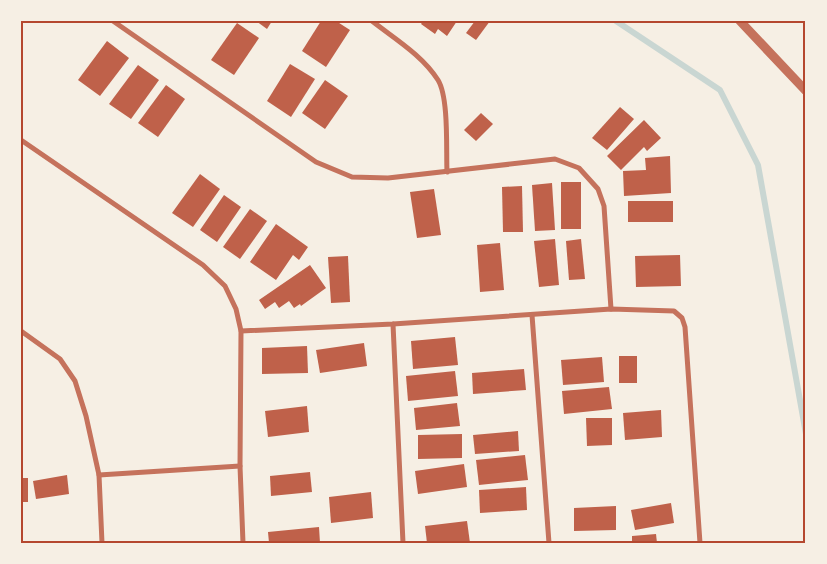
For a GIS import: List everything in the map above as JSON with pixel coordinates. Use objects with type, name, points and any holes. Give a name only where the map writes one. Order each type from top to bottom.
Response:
[{"type":"street","points":[[113,21],[316,162],[352,176],[388,178],[555,159],[579,168],[598,189],[604,206],[611,309]]},
{"type":"street","points":[[372,21],[415,53],[439,81],[444,104],[447,172]]},
{"type":"street","points":[[740,21],[806,91]]},
{"type":"street","points":[[21,140],[203,265],[225,286],[236,309],[241,331],[240,466],[243,543]]},
{"type":"street","points":[[241,331],[393,324],[611,309],[674,310],[682,318],[685,327],[700,543]]},
{"type":"street","points":[[532,315],[549,543]]},
{"type":"street","points":[[393,324],[403,543]]},
{"type":"street","points":[[21,332],[60,358],[75,381],[86,416],[99,475],[102,543]]},
{"type":"street","points":[[99,475],[240,466]]},
{"type":"building","points":[[256,21],[272,21],[267,29]]},
{"type":"building","points":[[321,21],[336,21],[350,30],[326,67],[302,51]]},
{"type":"building","points":[[423,21],[457,21],[447,36],[438,29],[435,34],[421,24]]},
{"type":"building","points":[[475,21],[490,21],[476,40],[466,33]]},
{"type":"building","points":[[237,23],[259,38],[234,75],[211,60]]},
{"type":"building","points":[[107,41],[129,58],[100,96],[78,80]]},
{"type":"building","points":[[290,64],[315,79],[291,117],[267,101]]},
{"type":"building","points":[[138,65],[159,80],[131,119],[109,104]]},
{"type":"building","points":[[325,80],[348,96],[325,129],[302,113]]},
{"type":"building","points":[[166,85],[185,99],[158,137],[138,123]]},
{"type":"building","points":[[620,107],[634,119],[607,150],[592,138]]},
{"type":"building","points":[[481,113],[493,124],[476,141],[464,130]]},
{"type":"building","points":[[644,120],[661,138],[647,151],[644,147],[621,170],[607,156]]},
{"type":"building","points":[[670,156],[671,193],[624,196],[623,171],[646,170],[645,158]]},
{"type":"building","points":[[200,174],[220,189],[193,227],[172,213]]},
{"type":"building","points":[[561,182],[581,182],[581,229],[561,229]]},
{"type":"building","points":[[552,183],[555,230],[535,231],[532,185]]},
{"type":"building","points":[[522,186],[523,232],[503,232],[502,187]]},
{"type":"building","points":[[434,189],[441,235],[417,238],[410,192]]},
{"type":"building","points":[[224,195],[241,207],[217,242],[200,230]]},
{"type":"building","points":[[628,201],[673,201],[673,222],[628,222]]},
{"type":"building","points":[[250,209],[267,221],[240,259],[223,247]]},
{"type":"building","points":[[276,224],[308,247],[299,260],[293,255],[276,280],[250,262]]},
{"type":"building","points":[[555,239],[559,285],[539,287],[534,241]]},
{"type":"building","points":[[581,239],[585,279],[569,280],[566,241]]},
{"type":"building","points":[[500,243],[504,290],[480,292],[477,245]]},
{"type":"building","points":[[680,255],[681,286],[636,287],[635,256]]},
{"type":"building","points":[[348,256],[350,302],[331,303],[328,257]]},
{"type":"building","points":[[310,265],[326,288],[301,306],[300,304],[294,308],[289,301],[279,308],[275,302],[265,309],[259,300]]},
{"type":"building","points":[[455,337],[458,365],[413,369],[411,341]]},
{"type":"building","points":[[364,343],[367,366],[320,373],[316,350]]},
{"type":"building","points":[[307,346],[308,373],[262,374],[262,348]]},
{"type":"building","points":[[619,356],[637,356],[637,383],[619,383]]},
{"type":"building","points":[[602,357],[604,382],[563,385],[561,360]]},
{"type":"building","points":[[524,369],[526,390],[473,394],[472,373]]},
{"type":"building","points":[[455,371],[458,396],[408,401],[406,376]]},
{"type":"building","points":[[609,387],[612,409],[564,414],[562,391]]},
{"type":"building","points":[[457,403],[460,426],[416,430],[414,408]]},
{"type":"building","points":[[307,406],[309,432],[268,437],[265,411]]},
{"type":"building","points":[[661,410],[662,437],[625,440],[623,413]]},
{"type":"building","points":[[586,418],[612,418],[612,445],[587,446]]},
{"type":"building","points":[[518,431],[519,451],[475,454],[473,435]]},
{"type":"building","points":[[462,434],[462,458],[418,459],[418,435]]},
{"type":"building","points":[[525,455],[528,480],[479,485],[476,460]]},
{"type":"building","points":[[464,464],[467,487],[418,494],[415,471]]},
{"type":"building","points":[[310,472],[312,492],[271,496],[270,476]]},
{"type":"building","points":[[67,475],[69,494],[36,499],[33,481]]},
{"type":"building","points":[[21,478],[28,478],[28,502],[21,502]]},
{"type":"building","points":[[526,487],[527,510],[480,513],[479,490]]},
{"type":"building","points":[[371,492],[373,518],[331,523],[329,497]]},
{"type":"building","points":[[671,503],[674,523],[635,530],[631,510]]},
{"type":"building","points":[[616,506],[616,530],[574,531],[574,508]]},
{"type":"building","points":[[467,521],[470,543],[427,543],[425,526]]},
{"type":"building","points":[[319,527],[320,543],[269,543],[268,532]]},
{"type":"building","points":[[656,534],[657,543],[632,543],[632,536]]},
{"type":"waterway","points":[[616,21],[720,90],[758,165],[806,434]]}]
